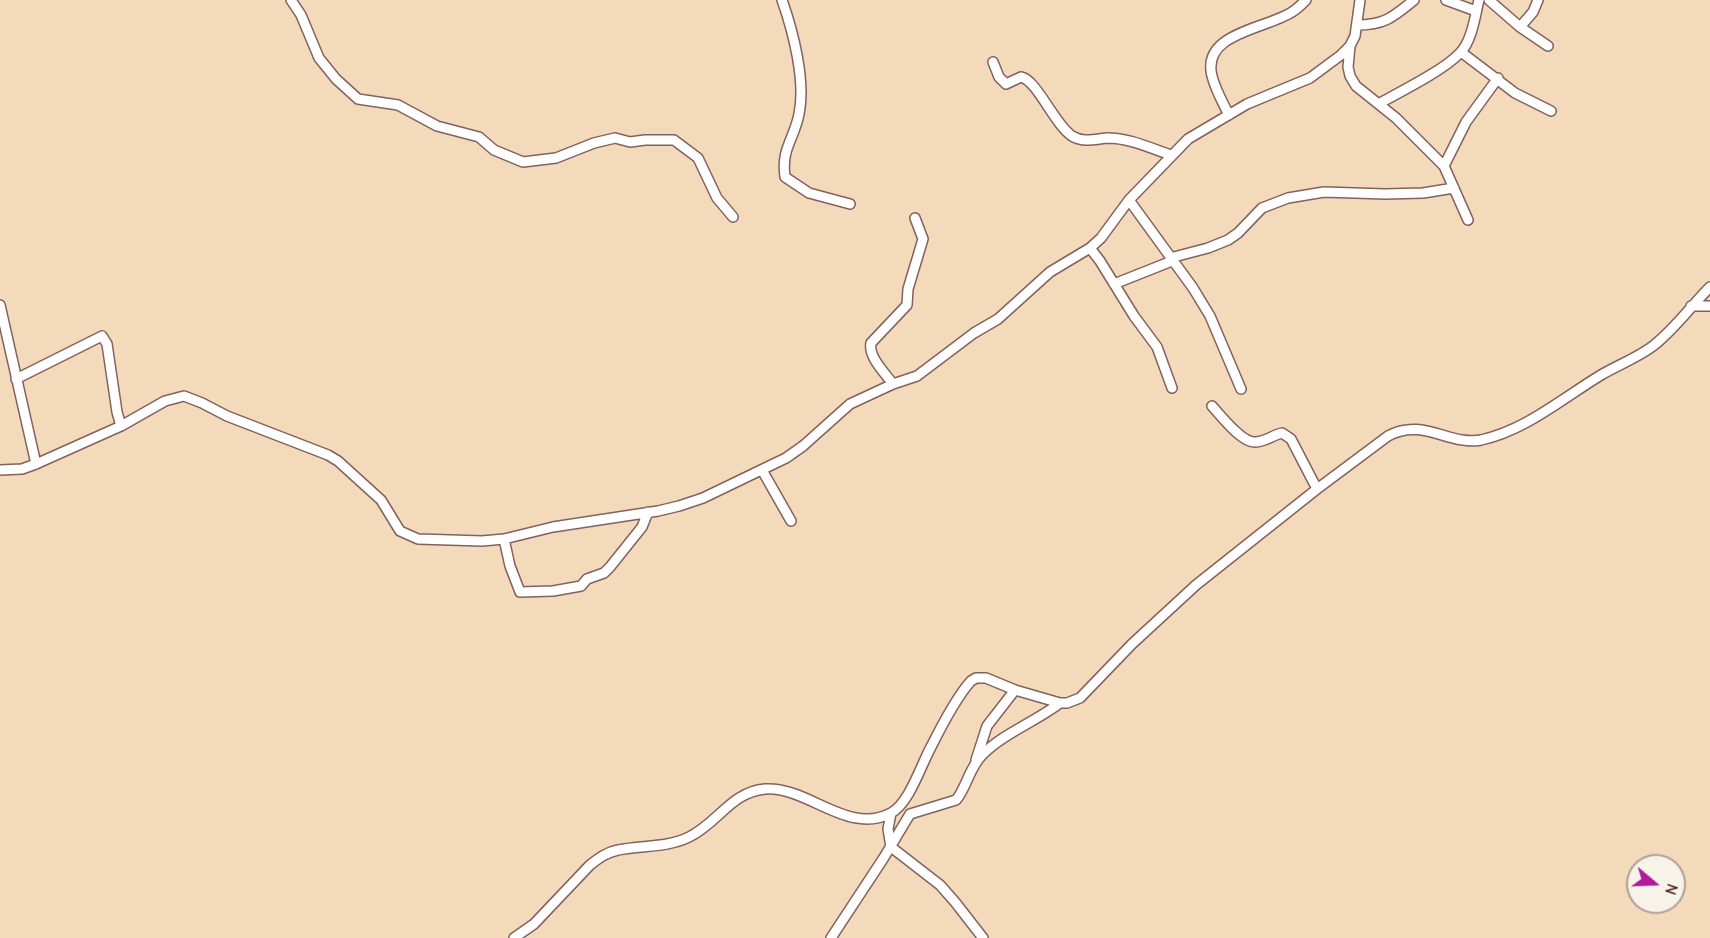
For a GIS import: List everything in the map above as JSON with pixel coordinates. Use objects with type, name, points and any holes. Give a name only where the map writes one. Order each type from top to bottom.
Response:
[{"type":"street","points":[[291,0],[319,58],[336,79],[358,99],[398,105],[437,126],[479,137],[494,150],[523,162],[556,158],[594,143],[615,138],[630,142],[674,140],[698,158],[717,198],[733,217]]},
{"type":"street","points":[[782,0],[797,51],[801,97],[798,118],[784,156],[785,177],[809,193],[850,204]]},
{"type":"street","points":[[1229,115],[1212,76],[1211,60],[1214,51],[1226,41],[1292,12],[1306,0]]},
{"type":"street","points":[[1360,0],[1357,25],[1350,46],[1348,67],[1350,76],[1362,92],[1380,103],[1444,166],[1468,220]]},
{"type":"street","points":[[1357,25],[1381,23],[1392,19],[1414,0]]},
{"type":"street","points":[[1446,0],[1476,11]]},
{"type":"street","points":[[1380,103],[1441,67],[1461,52],[1467,42],[1479,0]]},
{"type":"street","points":[[1489,0],[1520,27],[1548,46]]},
{"type":"street","points":[[1520,27],[1533,12],[1538,0]]},
{"type":"street","points":[[0,470],[22,469],[36,464],[121,426],[165,401],[184,396],[226,416],[328,455],[338,461],[381,500],[400,531],[418,539],[482,541],[504,539],[553,527],[648,512],[695,501],[796,452],[850,404],[893,384],[917,376],[974,333],[998,319],[1050,272],[1090,248],[1101,238],[1130,200],[1170,155],[1194,134],[1246,104],[1310,78],[1350,46]]},
{"type":"street","points":[[1461,52],[1529,102],[1551,111]]},
{"type":"street","points":[[993,62],[999,77],[1006,84],[1021,77],[1026,80],[1045,102],[1060,127],[1077,139],[1119,138],[1170,155]]},
{"type":"street","points":[[1444,166],[1467,122],[1498,78]]},
{"type":"street","points":[[1114,284],[1171,259],[1228,240],[1262,208],[1288,198],[1324,192],[1423,193],[1454,188]]},
{"type":"street","points":[[1130,200],[1210,316],[1240,389]]},
{"type":"street","points":[[893,384],[870,348],[907,305],[908,289],[923,239],[915,218]]},
{"type":"street","points":[[1090,248],[1157,347],[1172,388]]},
{"type":"street","points":[[514,938],[534,924],[600,857],[619,850],[662,846],[688,838],[740,796],[751,791],[766,789],[792,793],[849,817],[863,819],[891,813],[903,802],[931,746],[971,681],[976,678],[986,678],[1015,690],[1060,703],[1080,698],[1178,600],[1317,489],[1397,432],[1431,431],[1470,441],[1481,440],[1512,430],[1651,348],[1710,287]]},
{"type":"street","points":[[0,305],[5,348],[16,379],[36,464]]},
{"type":"street","points":[[1691,306],[1710,306]]},
{"type":"street","points":[[16,379],[102,336],[107,344],[121,426]]},
{"type":"street","points":[[1212,406],[1238,434],[1249,442],[1257,442],[1282,433],[1291,439],[1317,489]]},
{"type":"street","points":[[762,470],[791,521]]},
{"type":"street","points":[[504,539],[510,566],[520,592],[554,591],[581,586],[587,579],[604,573],[610,567],[642,527],[648,512]]},
{"type":"street","points":[[831,938],[910,814],[959,797],[975,764],[987,726],[1015,690]]},
{"type":"street","points":[[975,764],[991,747],[1060,703]]},
{"type":"street","points":[[891,813],[888,829],[891,847],[940,885],[956,902],[982,938]]}]
